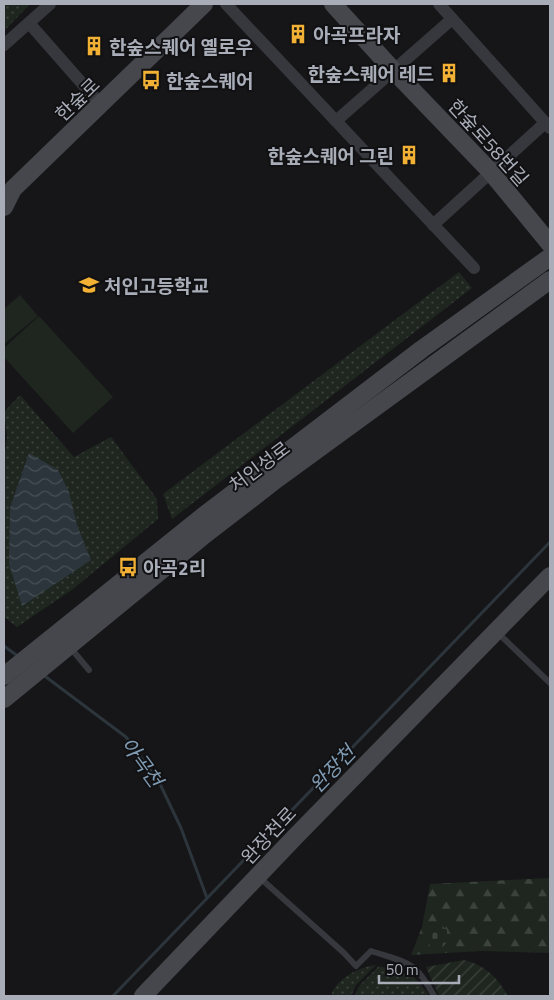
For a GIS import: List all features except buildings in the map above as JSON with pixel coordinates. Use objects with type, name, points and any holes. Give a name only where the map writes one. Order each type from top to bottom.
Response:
[{"type":"main road","name":"한숲로","points":[[4,206],[8,185],[101,105],[204,4]]},
{"type":"main road","name":"한숲로58번길","points":[[333,4],[490,172],[550,244]]},
{"type":"main road","name":"처인성로","points":[[4,699],[26,681],[58,648],[202,517],[422,349],[550,258]]},
{"type":"main road","name":"처인성로","points":[[8,673],[58,648],[277,479],[550,280]]},
{"type":"main road","name":"완장천로","points":[[143,996],[550,576]]},
{"type":"street","points":[[4,44],[50,4]]},
{"type":"street","points":[[226,4],[474,268]]},
{"type":"street","points":[[433,225],[490,172],[548,126],[439,4]]},
{"type":"street","points":[[336,121],[452,19]]},
{"type":"street","points":[[29,23],[101,105]]},
{"type":"lane","points":[[496,632],[550,683]]},
{"type":"lane","points":[[58,648],[89,670]]},
{"type":"lane","points":[[258,876],[356,966],[371,951],[413,964],[434,996]]},
{"type":"green space","points":[[4,4],[30,4],[4,31]]},
{"type":"green space","points":[[459,272],[472,288],[172,519],[163,494]]},
{"type":"green space","points":[[20,295],[38,316],[4,344],[4,309]]},
{"type":"green space","points":[[39,316],[113,397],[73,433],[4,357],[4,348]]},
{"type":"green space","points":[[20,395],[74,457],[111,437],[157,499],[158,519],[73,589],[17,627],[4,617],[4,458],[7,437],[4,412]]},
{"type":"green space","points":[[550,878],[550,953],[482,951],[411,955],[422,927],[430,884]]},
{"type":"green space","points":[[441,925],[447,930],[447,942],[442,948],[430,950],[428,928]]},
{"type":"green space","points":[[464,960],[478,965],[490,973],[508,996],[439,996],[426,967]]},
{"type":"green space","points":[[376,965],[356,985],[351,996],[331,996],[343,979],[362,968]]},
{"type":"green space","points":[[379,966],[413,976],[428,993],[428,996],[354,996],[360,985]]},
{"type":"water","points":[[29,453],[58,470],[69,492],[77,525],[91,560],[22,606],[9,564],[10,508]]},
{"type":"waterway","name":"완장천","points":[[113,996],[550,542]]},
{"type":"waterway","name":"아곡천","points":[[4,646],[19,657]]},
{"type":"waterway","name":"아곡천","points":[[42,674],[126,737],[160,784],[181,828],[207,898]]},
{"type":"place","name":"아곡프라자","points":[[298,34]]},
{"type":"place","name":"한숲스퀘어 옐로우","points":[[94,46]]},
{"type":"place","name":"한숲스퀘어 레드","points":[[449,73]]},
{"type":"place","name":"한숲스퀘어","points":[[151,80]]},
{"type":"place","name":"한숲스퀘어 그린","points":[[409,155]]},
{"type":"place","name":"처인고등학교","points":[[89,285]]},
{"type":"place","name":"아곡2리","points":[[128,567]]}]
